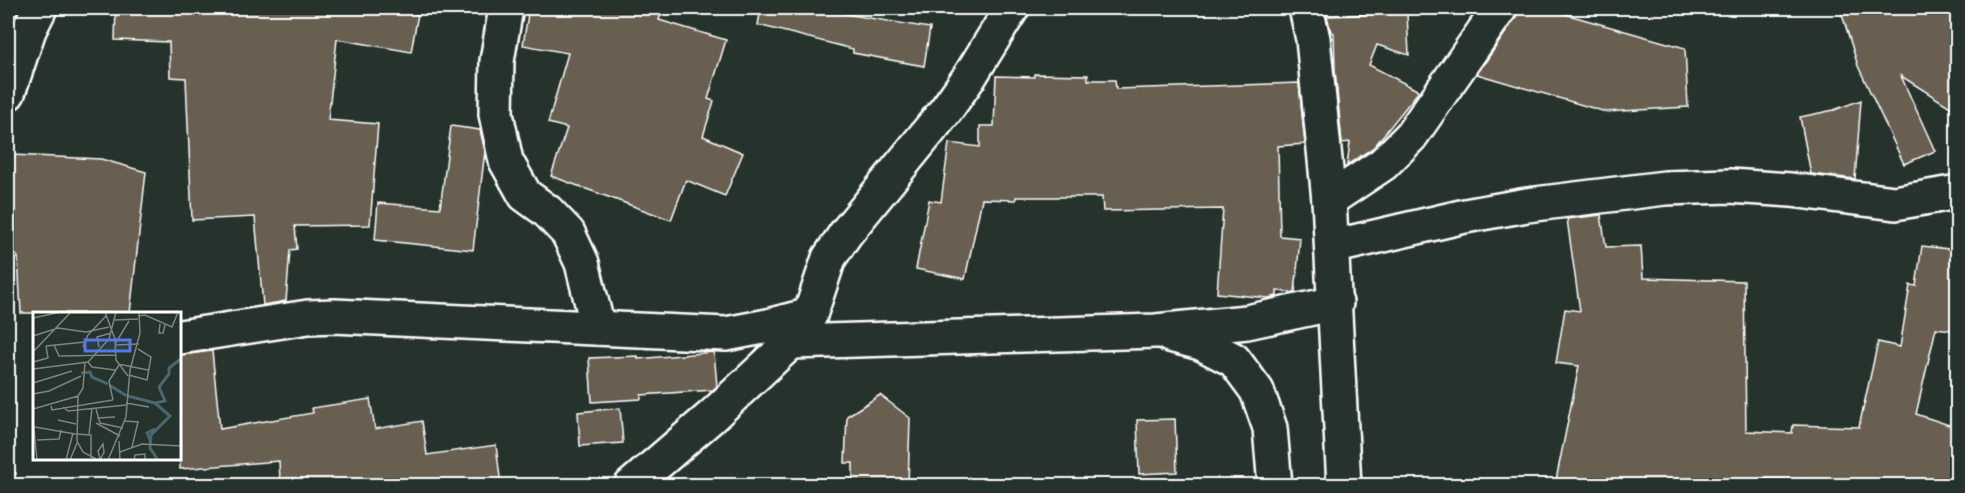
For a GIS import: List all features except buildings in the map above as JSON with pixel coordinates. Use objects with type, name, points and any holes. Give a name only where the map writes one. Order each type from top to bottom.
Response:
[{"type":"street","points":[[8,93],[29,30],[40,8]]},
{"type":"street","points":[[506,8],[497,61],[496,114],[506,161],[525,195],[547,210],[568,233],[582,263],[598,328]]},
{"type":"street","points":[[632,486],[711,417],[791,342],[810,315],[829,258],[846,233],[946,110],[970,76],[1011,8]]},
{"type":"street","points":[[1306,8],[1313,39],[1329,200],[1344,486]]},
{"type":"street","points":[[1329,200],[1383,164],[1411,136],[1500,8]]},
{"type":"street","points":[[1332,247],[1465,216],[1527,205],[1665,188],[1730,186],[1791,190],[1895,203],[1958,192]]},
{"type":"street","points":[[791,342],[1156,331],[1247,321],[1336,303]]},
{"type":"street","points":[[182,336],[308,317],[726,334],[810,315]]},
{"type":"street","points":[[1156,331],[1201,343],[1234,360],[1257,391],[1270,428],[1275,486]]},
{"type":"path","points":[[8,464],[23,486]]}]
